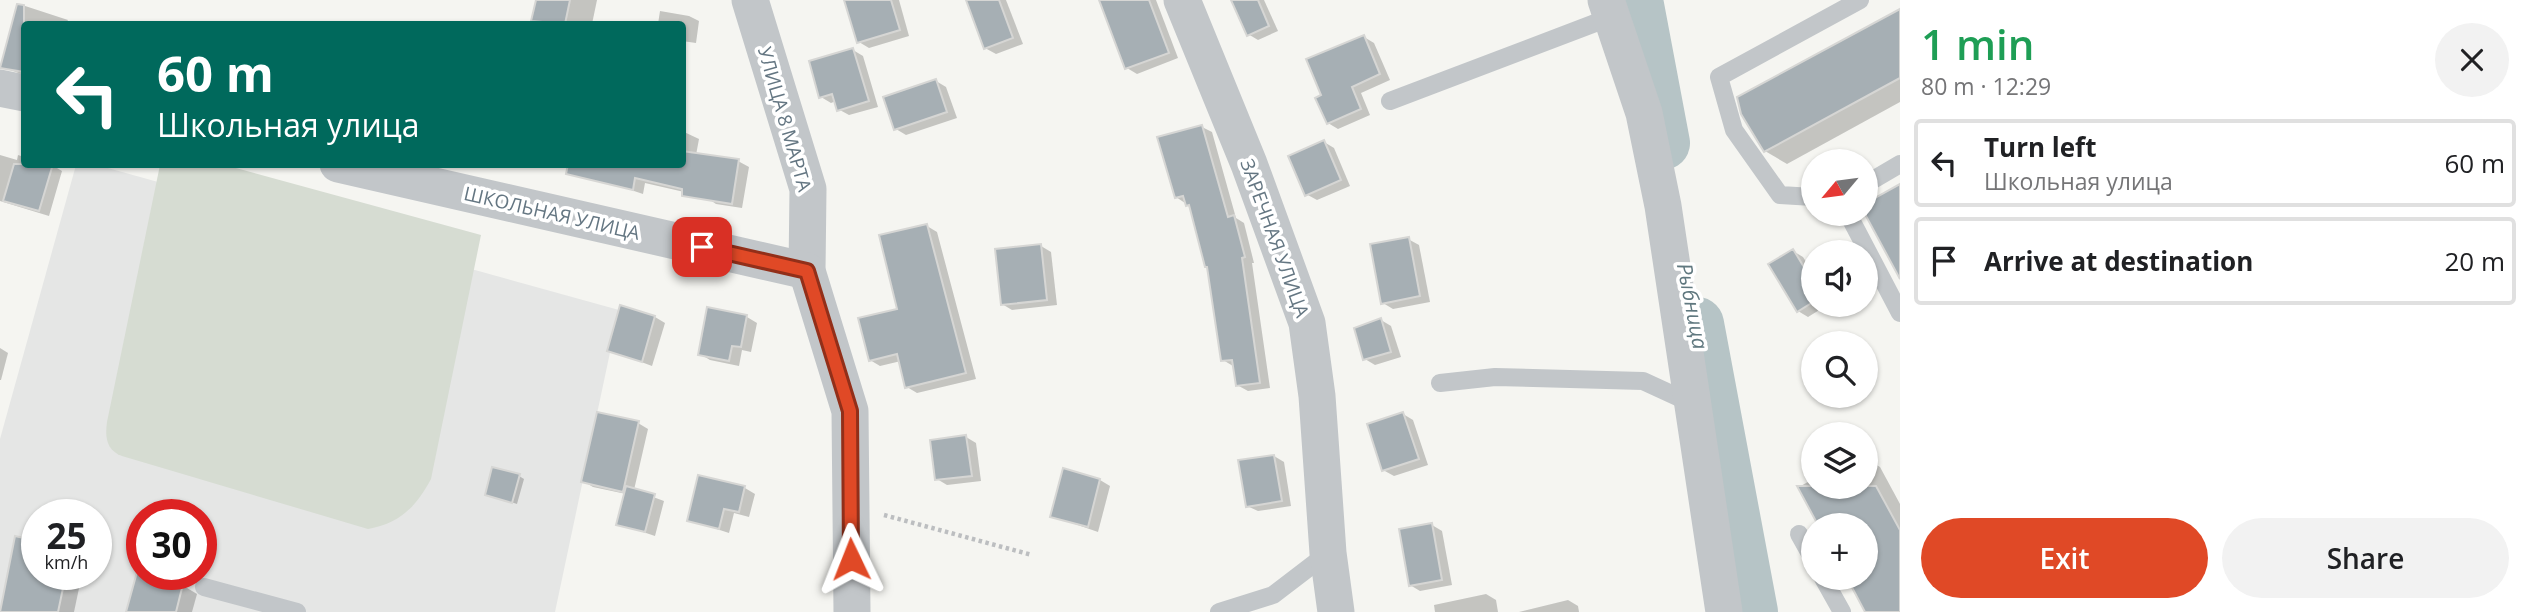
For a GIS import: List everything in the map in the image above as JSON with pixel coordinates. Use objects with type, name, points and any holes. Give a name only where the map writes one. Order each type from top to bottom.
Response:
[{"type":"street","name":"УЛИЦА 8 МАРТА","points":[[750,0],[808,189],[807,271],[850,411],[852,612]]},
{"type":"street","name":"ЗАРЕЧНАЯ УЛИЦА","points":[[1182,0],[1249,164],[1307,323],[1317,396],[1328,553],[1336,612]]},
{"type":"street","points":[[1609,8],[1644,113],[1663,206],[1724,612]]},
{"type":"street","points":[[0,88],[21,92]]},
{"type":"street","name":"ШКОЛЬНАЯ УЛИЦА","points":[[356,168],[807,271]]},
{"type":"lane","points":[[1801,196],[1780,195],[1734,130],[1720,76],[1860,0]]},
{"type":"lane","points":[[1390,101],[1609,8]]},
{"type":"lane","points":[[1878,177],[1900,164]]},
{"type":"lane","points":[[1854,226],[1900,313]]},
{"type":"lane","points":[[1440,383],[1495,377],[1643,380],[1693,404]]},
{"type":"lane","points":[[1799,534],[1801,538]]},
{"type":"lane","points":[[1219,612],[1273,595],[1328,553]]},
{"type":"lane","points":[[215,590],[297,612]]},
{"type":"lane","points":[[1830,590],[1842,612]]},
{"type":"path","points":[[850,506],[1032,555]]},
{"type":"shaded area","points":[[75,168],[108,168],[619,310],[555,612],[0,612],[0,439]]},
{"type":"shaded area","points":[[159,168],[236,168],[481,235],[431,479],[413,506],[389,523],[368,529],[122,456],[110,447],[107,422]]},
{"type":"building","points":[[536,0],[570,0],[566,21],[531,21]]},
{"type":"building","points":[[844,0],[891,0],[900,30],[857,43]]},
{"type":"building","points":[[966,0],[999,0],[1013,38],[984,49]]},
{"type":"building","points":[[1099,0],[1149,0],[1169,53],[1125,69]]},
{"type":"building","points":[[1231,0],[1258,0],[1269,26],[1247,36]]},
{"type":"building","points":[[17,4],[24,5],[24,21],[21,21],[21,72],[0,68]]},
{"type":"building","points":[[1900,9],[1900,78],[1764,152],[1741,114],[1737,97]]},
{"type":"building","points":[[1364,35],[1380,74],[1352,87],[1361,109],[1327,124],[1315,98],[1321,95],[1306,59]]},
{"type":"building","points":[[853,48],[869,101],[837,111],[832,94],[819,98],[809,61]]},
{"type":"building","points":[[936,79],[947,112],[894,130],[883,97]]},
{"type":"building","points":[[1202,125],[1228,217],[1234,215],[1245,257],[1242,258],[1260,383],[1236,386],[1232,360],[1221,361],[1207,267],[1189,205],[1186,206],[1183,196],[1175,198],[1157,137]]},
{"type":"building","points":[[1324,140],[1341,180],[1305,196],[1288,156]]},
{"type":"building","points":[[686,152],[739,159],[732,204],[682,196],[682,189],[635,178],[633,190],[566,174],[567,168],[686,168]]},
{"type":"building","points":[[14,164],[21,164],[21,168],[52,168],[39,211],[3,201]]},
{"type":"building","points":[[1900,184],[1900,279],[1871,226],[1878,226],[1878,196]]},
{"type":"building","points":[[927,224],[966,373],[905,388],[897,354],[869,361],[858,318],[897,309],[879,235]]},
{"type":"building","points":[[1409,237],[1420,296],[1381,304],[1370,244]]},
{"type":"building","points":[[1041,244],[1047,300],[1001,305],[995,249]]},
{"type":"building","points":[[1793,249],[1801,262],[1801,310],[1797,312],[1768,264]]},
{"type":"building","points":[[620,305],[655,316],[642,362],[607,351]]},
{"type":"building","points":[[707,307],[747,315],[741,347],[732,346],[729,361],[698,355]]},
{"type":"building","points":[[1381,318],[1391,352],[1363,360],[1354,328]]},
{"type":"building","points":[[597,412],[639,421],[623,492],[581,482]]},
{"type":"building","points":[[1403,412],[1419,459],[1382,471],[1367,424]]},
{"type":"building","points":[[966,435],[972,476],[935,480],[930,440]]},
{"type":"building","points":[[1274,455],[1282,501],[1246,507],[1238,460]]},
{"type":"building","points":[[492,467],[520,474],[512,503],[485,495]]},
{"type":"building","points":[[1063,468],[1100,479],[1088,527],[1050,517]]},
{"type":"building","points":[[698,475],[745,486],[739,512],[724,509],[719,529],[687,521]]},
{"type":"building","points":[[626,486],[655,494],[645,532],[616,525]]},
{"type":"building","points":[[1878,490],[1900,530],[1900,612],[1865,612],[1853,590],[1878,590],[1878,513],[1812,513],[1804,499],[1878,499]]},
{"type":"building","points":[[1432,523],[1442,580],[1409,586],[1399,529]]},
{"type":"building","points":[[15,536],[21,537],[21,590],[63,590],[58,612],[0,612]]},
{"type":"building","points":[[132,590],[182,590],[176,612],[126,612]]},
{"type":"waterway","name":"Рыбница","points":[[1636,0],[1663,143]]},
{"type":"waterway","name":"Рыбница","points":[[1697,324],[1751,612]]},
{"type":"route","points":[[702,247],[807,271],[850,411],[851,559]]}]
